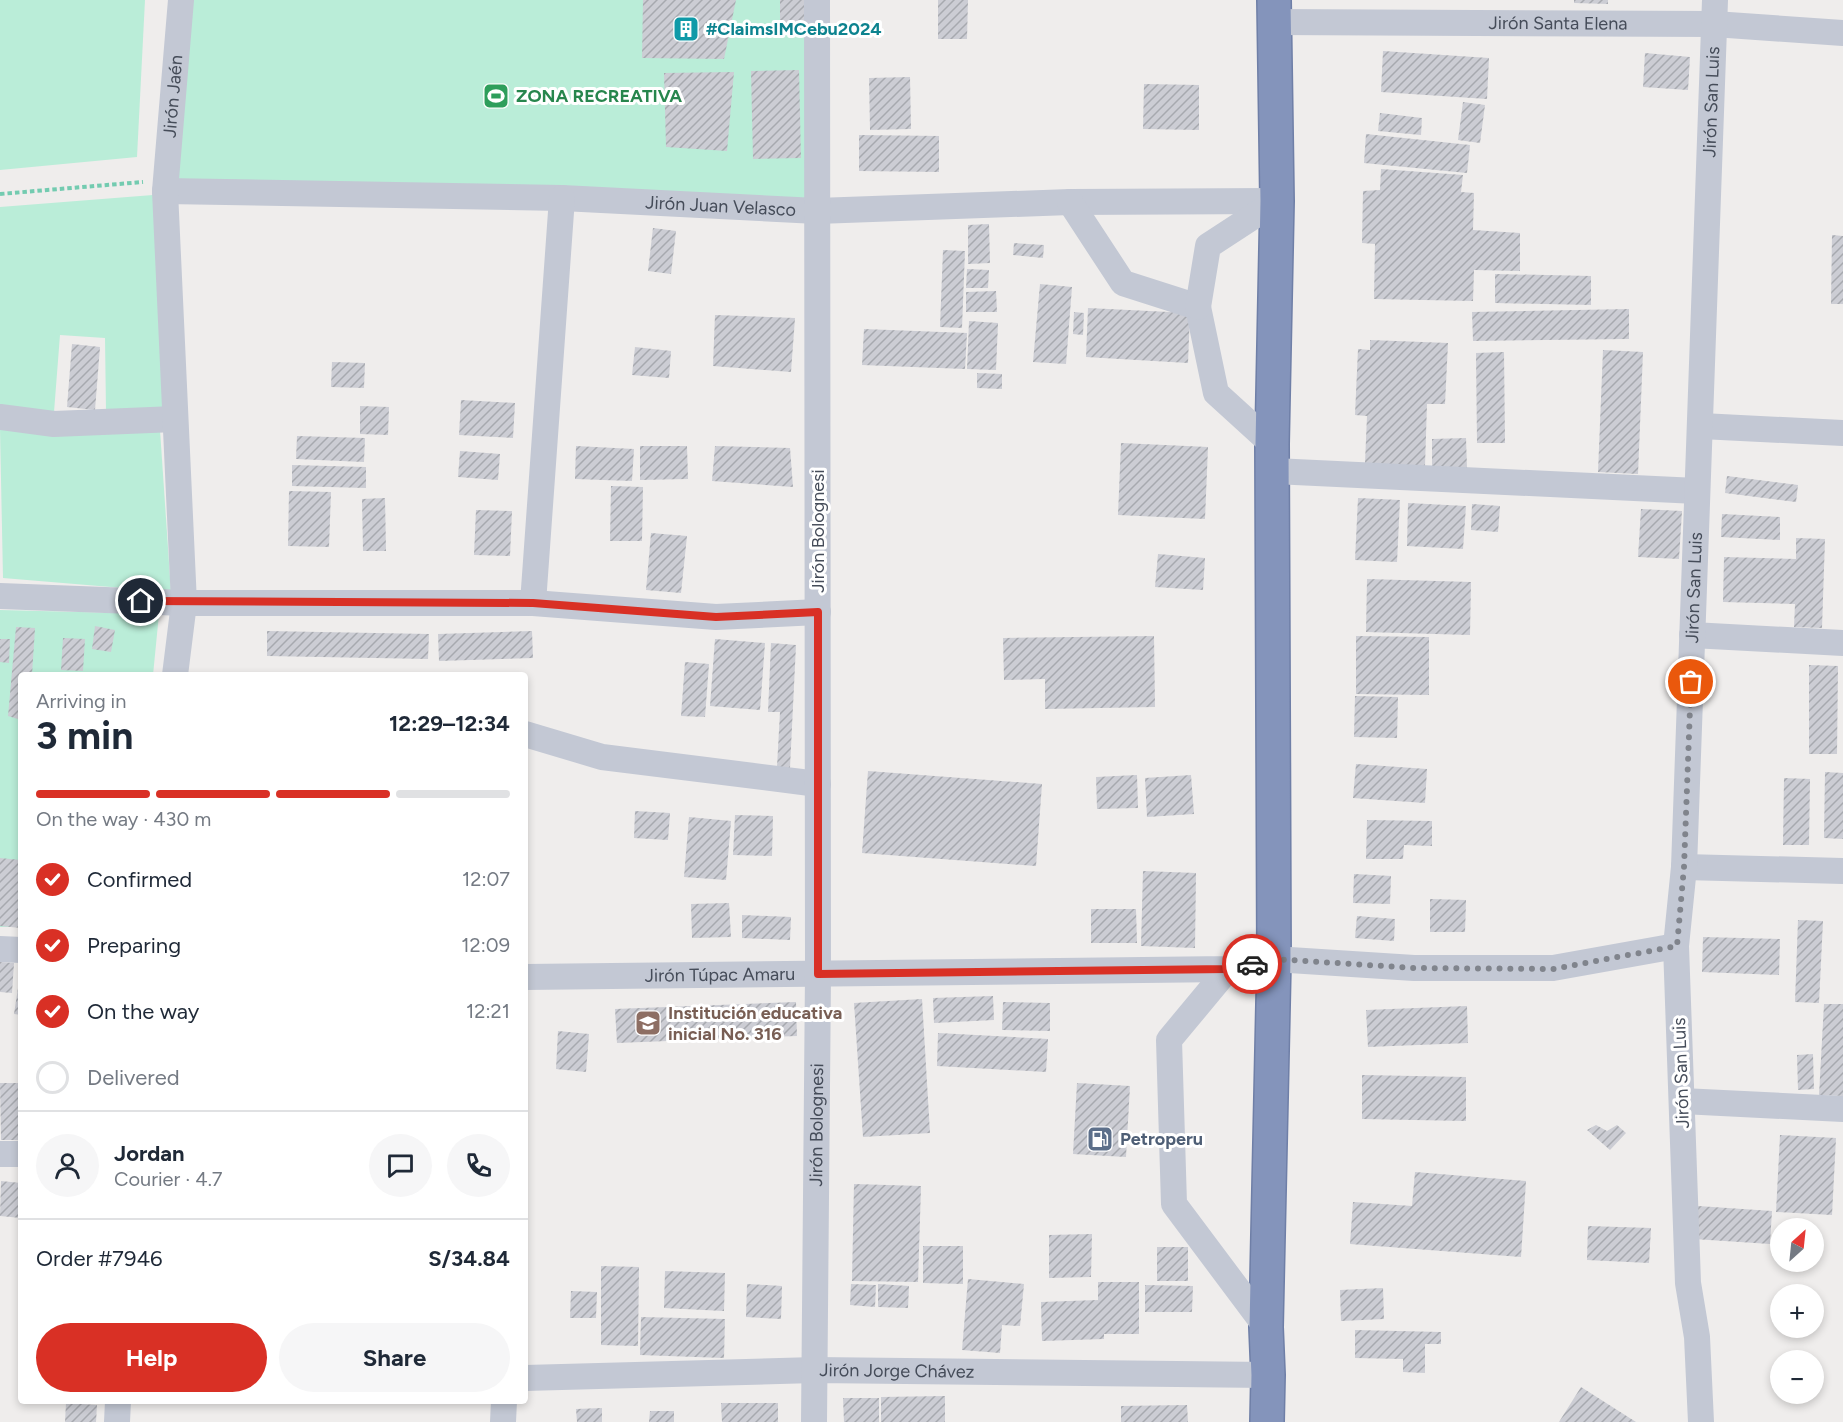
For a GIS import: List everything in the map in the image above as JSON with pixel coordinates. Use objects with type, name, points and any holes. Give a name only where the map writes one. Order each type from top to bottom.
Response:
[{"type":"highway","points":[[1267,1422],[1266,1327],[1274,959],[1273,457],[1277,201],[1274,11]]},
{"type":"street","name":"Jirón Jaén","points":[[181,0],[166,186],[184,603]]},
{"type":"street","name":"Jirón Bolognesi","points":[[814,1422],[818,974],[817,0]]},
{"type":"street","name":"Jirón Santa Elena","points":[[1274,11],[1714,12],[1843,33]]},
{"type":"street","name":"Jirón San Luis","points":[[1701,1422],[1697,1337],[1688,1283],[1677,946],[1684,867],[1714,12]]},
{"type":"street","name":"Jirón Juan Velasco","points":[[166,186],[562,198],[817,211],[1070,202],[1277,201]]},
{"type":"street","points":[[533,603],[562,198]]},
{"type":"street","points":[[1277,201],[1208,246],[1198,307],[1216,393],[1273,457],[1697,491]]},
{"type":"street","points":[[1070,202],[1123,283],[1198,307]]},
{"type":"street","points":[[0,417],[54,423],[175,419]]},
{"type":"street","points":[[1701,426],[1843,433]]},
{"type":"street","points":[[0,596],[184,603],[533,603],[716,617],[818,612]]},
{"type":"street","points":[[175,672],[184,603]]},
{"type":"street","points":[[1692,635],[1843,644]]},
{"type":"street","points":[[528,735],[602,757],[818,784]]},
{"type":"street","points":[[1684,867],[1843,871]]},
{"type":"street","name":"Jirón Túpac Amaru","points":[[528,983],[818,974],[1228,969],[1274,959],[1414,968],[1553,969],[1677,946]]},
{"type":"street","points":[[0,948],[18,950]]},
{"type":"street","points":[[1228,969],[1169,1040],[1174,1204],[1266,1327]]},
{"type":"street","points":[[1682,1101],[1843,1109]]},
{"type":"street","points":[[0,1154],[18,1154]]},
{"type":"street","name":"Jirón Jorge Chávez","points":[[528,1378],[815,1370],[1268,1375]]},
{"type":"street","points":[[117,1422],[118,1404]]},
{"type":"street","points":[[503,1422],[504,1404]]},
{"type":"path","points":[[0,194],[166,186]]},
{"type":"green space","points":[[0,0],[145,0],[137,157],[0,170]]},
{"type":"green space","name":"ZONA RECREATIVA","points":[[181,0],[819,0],[817,211],[165,191]]},
{"type":"green space","points":[[153,195],[166,412],[106,411],[105,338],[60,335],[54,412],[0,408],[0,207]]},
{"type":"green space","points":[[0,429],[160,430],[171,592],[3,578]]},
{"type":"green space","points":[[0,610],[159,614],[153,672],[18,672],[18,927],[0,927]]},
{"type":"building","name":"#ClaimsIMCebu2024","points":[[643,0],[736,0],[724,59],[642,58]]},
{"type":"building","points":[[780,0],[812,0],[812,33],[780,33]]},
{"type":"building","points":[[938,0],[968,0],[967,39],[938,39]]},
{"type":"building","points":[[1574,0],[1608,0],[1608,4],[1574,3]]},
{"type":"building","points":[[1383,51],[1489,58],[1487,99],[1381,92]]},
{"type":"building","points":[[1645,53],[1690,57],[1688,90],[1643,87]]},
{"type":"building","points":[[799,70],[801,158],[753,159],[751,71]]},
{"type":"building","points":[[734,72],[727,151],[666,147],[664,73]]},
{"type":"building","points":[[910,77],[911,129],[870,130],[869,78]]},
{"type":"building","points":[[1144,84],[1199,85],[1199,130],[1143,129]]},
{"type":"building","points":[[1463,102],[1485,105],[1480,143],[1458,140]]},
{"type":"building","points":[[1380,113],[1422,118],[1421,135],[1378,131]]},
{"type":"building","points":[[1366,134],[1470,145],[1467,173],[1364,163]]},
{"type":"building","points":[[859,135],[939,136],[939,172],[859,171]]},
{"type":"building","points":[[1381,169],[1463,175],[1461,192],[1474,193],[1473,230],[1520,233],[1520,271],[1474,270],[1473,301],[1374,299],[1375,244],[1362,243],[1363,191],[1380,190]]},
{"type":"building","points":[[989,224],[990,263],[968,264],[968,225]]},
{"type":"building","points":[[653,228],[676,231],[671,274],[648,271]]},
{"type":"building","points":[[1832,235],[1843,236],[1843,304],[1831,304]]},
{"type":"building","points":[[1014,243],[1044,245],[1043,258],[1013,255]]},
{"type":"building","points":[[943,250],[965,251],[962,328],[940,327]]},
{"type":"building","points":[[967,269],[989,270],[988,288],[966,288]]},
{"type":"building","points":[[1495,274],[1591,276],[1591,305],[1495,303]]},
{"type":"building","points":[[1040,284],[1072,287],[1066,364],[1033,362]]},
{"type":"building","points":[[996,291],[997,312],[966,312],[966,292]]},
{"type":"building","points":[[1088,308],[1190,313],[1188,363],[1086,357]]},
{"type":"building","points":[[1629,309],[1629,339],[1473,341],[1472,312]]},
{"type":"building","points":[[1074,312],[1084,313],[1083,335],[1073,334]]},
{"type":"building","points":[[715,315],[795,318],[791,372],[713,366]]},
{"type":"building","points":[[969,321],[998,323],[996,370],[967,369]]},
{"type":"building","points":[[864,329],[967,333],[965,369],[862,365]]},
{"type":"building","points":[[1370,340],[1448,343],[1445,404],[1427,404],[1425,466],[1365,463],[1367,416],[1355,415],[1358,349],[1370,350]]},
{"type":"building","points":[[72,344],[100,347],[95,410],[67,407]]},
{"type":"building","points":[[635,347],[671,351],[669,378],[632,375]]},
{"type":"building","points":[[1603,350],[1643,352],[1638,474],[1598,472]]},
{"type":"building","points":[[1504,352],[1505,443],[1477,443],[1476,353]]},
{"type":"building","points":[[332,362],[365,363],[364,388],[331,387]]},
{"type":"building","points":[[977,373],[1002,374],[1002,389],[977,388]]},
{"type":"building","points":[[461,400],[515,403],[513,438],[459,435]]},
{"type":"building","points":[[360,406],[389,407],[388,435],[360,434]]},
{"type":"building","points":[[297,436],[365,438],[364,462],[296,459]]},
{"type":"building","points":[[1466,438],[1467,468],[1432,469],[1432,439]]},
{"type":"building","points":[[1121,443],[1208,447],[1205,519],[1118,515]]},
{"type":"building","points":[[576,446],[634,449],[632,481],[575,479]]},
{"type":"building","points":[[640,446],[687,446],[688,479],[640,480]]},
{"type":"building","points":[[715,446],[790,448],[793,487],[712,481]]},
{"type":"building","points":[[460,451],[500,454],[498,480],[458,477]]},
{"type":"building","points":[[292,465],[366,467],[366,488],[292,486]]},
{"type":"building","points":[[1727,476],[1798,485],[1796,502],[1725,493]]},
{"type":"building","points":[[611,486],[643,487],[642,541],[610,541]]},
{"type":"building","points":[[289,491],[331,492],[329,547],[288,546]]},
{"type":"building","points":[[385,498],[386,551],[363,551],[362,499]]},
{"type":"building","points":[[1358,498],[1400,500],[1397,562],[1355,560]]},
{"type":"building","points":[[1408,503],[1466,506],[1463,549],[1407,546]]},
{"type":"building","points":[[1472,504],[1500,506],[1498,532],[1471,530]]},
{"type":"building","points":[[1641,509],[1682,511],[1679,559],[1638,557]]},
{"type":"building","points":[[476,510],[512,511],[510,556],[474,555]]},
{"type":"building","points":[[1722,514],[1780,517],[1780,540],[1721,537]]},
{"type":"building","points":[[651,533],[687,536],[681,593],[646,590]]},
{"type":"building","points":[[1796,538],[1825,539],[1822,628],[1794,627],[1795,604],[1723,602],[1724,557],[1796,559]]},
{"type":"building","points":[[1158,554],[1205,558],[1203,590],[1155,587]]},
{"type":"building","points":[[1367,579],[1471,582],[1470,635],[1366,632]]},
{"type":"building","points":[[95,626],[115,630],[111,652],[92,649]]},
{"type":"building","points":[[16,627],[35,628],[32,672],[18,672],[18,719],[8,716]]},
{"type":"building","points":[[267,631],[429,634],[428,659],[267,656]]},
{"type":"building","points":[[532,631],[533,658],[439,661],[438,634]]},
{"type":"building","points":[[1154,636],[1155,707],[1045,709],[1045,679],[1004,680],[1003,638]]},
{"type":"building","points":[[1356,636],[1429,637],[1429,695],[1356,694]]},
{"type":"building","points":[[63,638],[85,639],[83,671],[61,670]]},
{"type":"building","points":[[0,639],[10,639],[9,663],[0,662]]},
{"type":"building","points":[[715,639],[765,643],[760,710],[710,706]]},
{"type":"building","points":[[771,643],[796,645],[790,768],[777,767],[780,712],[768,712]]},
{"type":"building","points":[[685,662],[709,664],[705,717],[681,716]]},
{"type":"building","points":[[1809,665],[1838,666],[1837,754],[1809,754]]},
{"type":"building","points":[[1355,696],[1398,697],[1397,738],[1354,737]]},
{"type":"building","points":[[1356,764],[1427,769],[1425,803],[1353,798]]},
{"type":"building","points":[[868,771],[1042,784],[1036,866],[862,853]]},
{"type":"building","points":[[1825,772],[1843,773],[1843,839],[1824,838]]},
{"type":"building","points":[[1137,775],[1138,808],[1097,809],[1096,777]]},
{"type":"building","points":[[1191,775],[1194,814],[1147,817],[1145,778]]},
{"type":"building","points":[[1784,778],[1810,779],[1809,845],[1783,845]]},
{"type":"building","points":[[635,811],[670,813],[668,840],[634,838]]},
{"type":"building","points":[[735,815],[773,816],[772,856],[733,855]]},
{"type":"building","points":[[689,817],[731,821],[726,880],[684,877]]},
{"type":"building","points":[[1367,820],[1432,821],[1432,846],[1404,845],[1403,859],[1366,859]]},
{"type":"building","points":[[0,858],[18,860],[18,928],[0,926]]},
{"type":"building","points":[[1143,871],[1196,873],[1195,948],[1141,946]]},
{"type":"building","points":[[1354,874],[1391,876],[1390,904],[1353,903]]},
{"type":"building","points":[[1430,899],[1466,900],[1465,932],[1430,932]]},
{"type":"building","points":[[729,903],[731,937],[692,938],[691,904]]},
{"type":"building","points":[[1091,909],[1136,909],[1137,943],[1091,943]]},
{"type":"building","points":[[742,915],[791,917],[790,940],[742,938]]},
{"type":"building","points":[[1357,916],[1395,919],[1394,941],[1355,938]]},
{"type":"building","points":[[1798,920],[1823,921],[1819,1003],[1795,1002]]},
{"type":"building","points":[[1703,937],[1780,939],[1779,975],[1702,972]]},
{"type":"building","points":[[0,962],[14,963],[12,993],[0,992]]},
{"type":"building","points":[[18,988],[18,1015],[14,1014]]},
{"type":"building","points":[[993,996],[994,1020],[934,1023],[933,998]]},
{"type":"building","points":[[922,999],[930,1133],[863,1137],[854,1003]]},
{"type":"building","points":[[796,1002],[797,1036],[617,1043],[615,1009]]},
{"type":"building","points":[[1003,1002],[1050,1003],[1050,1031],[1002,1030]]},
{"type":"building","points":[[1824,1004],[1843,1004],[1843,1096],[1819,1095]]},
{"type":"building","points":[[1467,1006],[1468,1043],[1368,1047],[1366,1010]]},
{"type":"building","points":[[558,1031],[589,1034],[586,1072],[556,1069]]},
{"type":"building","points":[[938,1033],[1048,1039],[1046,1072],[937,1066]]},
{"type":"building","points":[[1813,1054],[1814,1089],[1798,1090],[1797,1055]]},
{"type":"building","points":[[1362,1075],[1466,1077],[1466,1121],[1362,1119]]},
{"type":"building","points":[[0,1083],[18,1083],[18,1140],[1,1140]]},
{"type":"building","points":[[1077,1083],[1130,1086],[1126,1157],[1073,1154]]},
{"type":"building","points":[[1596,1125],[1607,1131],[1617,1125],[1626,1133],[1610,1150],[1587,1130]]},
{"type":"building","points":[[1780,1135],[1836,1138],[1832,1215],[1776,1212]]},
{"type":"building","points":[[1415,1172],[1526,1181],[1521,1257],[1350,1244],[1353,1202],[1412,1206]]},
{"type":"building","points":[[1,1181],[18,1183],[18,1218],[0,1216]]},
{"type":"building","points":[[854,1184],[921,1186],[918,1282],[852,1281]]},
{"type":"building","points":[[1698,1206],[1772,1211],[1770,1244],[1694,1239]]},
{"type":"building","points":[[1588,1226],[1651,1228],[1649,1263],[1587,1260]]},
{"type":"building","points":[[1092,1234],[1091,1277],[1049,1278],[1049,1235]]},
{"type":"building","points":[[923,1246],[963,1246],[963,1284],[923,1283]]},
{"type":"building","points":[[1157,1247],[1188,1247],[1188,1281],[1157,1281]]},
{"type":"building","points":[[601,1266],[639,1267],[638,1346],[601,1345]]},
{"type":"building","points":[[665,1271],[725,1273],[724,1311],[664,1308]]},
{"type":"building","points":[[968,1279],[1024,1284],[1020,1326],[1002,1325],[1000,1353],[962,1350]]},
{"type":"building","points":[[1098,1282],[1139,1282],[1139,1334],[1104,1334],[1104,1339],[1042,1341],[1041,1302],[1098,1300]]},
{"type":"building","points":[[747,1284],[782,1286],[781,1319],[746,1317]]},
{"type":"building","points":[[851,1284],[876,1285],[875,1307],[850,1305]]},
{"type":"building","points":[[878,1284],[909,1286],[908,1308],[878,1307]]},
{"type":"building","points":[[1145,1285],[1193,1286],[1192,1312],[1145,1312]]},
{"type":"building","points":[[1383,1288],[1384,1319],[1341,1321],[1340,1290]]},
{"type":"building","points":[[571,1291],[597,1292],[596,1318],[570,1318]]},
{"type":"building","points":[[641,1317],[725,1319],[724,1358],[640,1355]]},
{"type":"building","points":[[1355,1330],[1441,1332],[1441,1344],[1425,1344],[1425,1373],[1403,1372],[1403,1359],[1355,1358]]},
{"type":"building","points":[[1581,1387],[1636,1422],[1559,1422]]},
{"type":"building","points":[[945,1396],[945,1422],[881,1422],[881,1397]]},
{"type":"building","points":[[843,1398],[879,1398],[879,1422],[844,1422]]},
{"type":"building","points":[[721,1403],[778,1403],[778,1422],[722,1422]]},
{"type":"building","points":[[66,1404],[97,1405],[96,1422],[65,1422]]},
{"type":"building","points":[[1187,1405],[1188,1422],[1121,1422],[1121,1406]]},
{"type":"building","points":[[602,1408],[602,1422],[577,1422],[576,1409]]},
{"type":"building","points":[[650,1411],[674,1411],[674,1422],[649,1422]]},
{"type":"way so far","points":[[1252,964],[1274,959],[1414,968],[1553,969],[1677,946],[1684,867],[1691,682]]},
{"type":"place","name":"#ClaimsIMCebu2024","points":[[686,29]]},
{"type":"place","name":"ZONA RECREATIVA","points":[[496,96]]},
{"type":"place","name":"Institución educativa inicial No. 316","points":[[648,1023]]},
{"type":"place","name":"Petroperu","points":[[1100,1139]]},
{"type":"route","points":[[141,601],[533,603],[716,617],[818,612],[818,974],[1228,969],[1252,964]]}]
